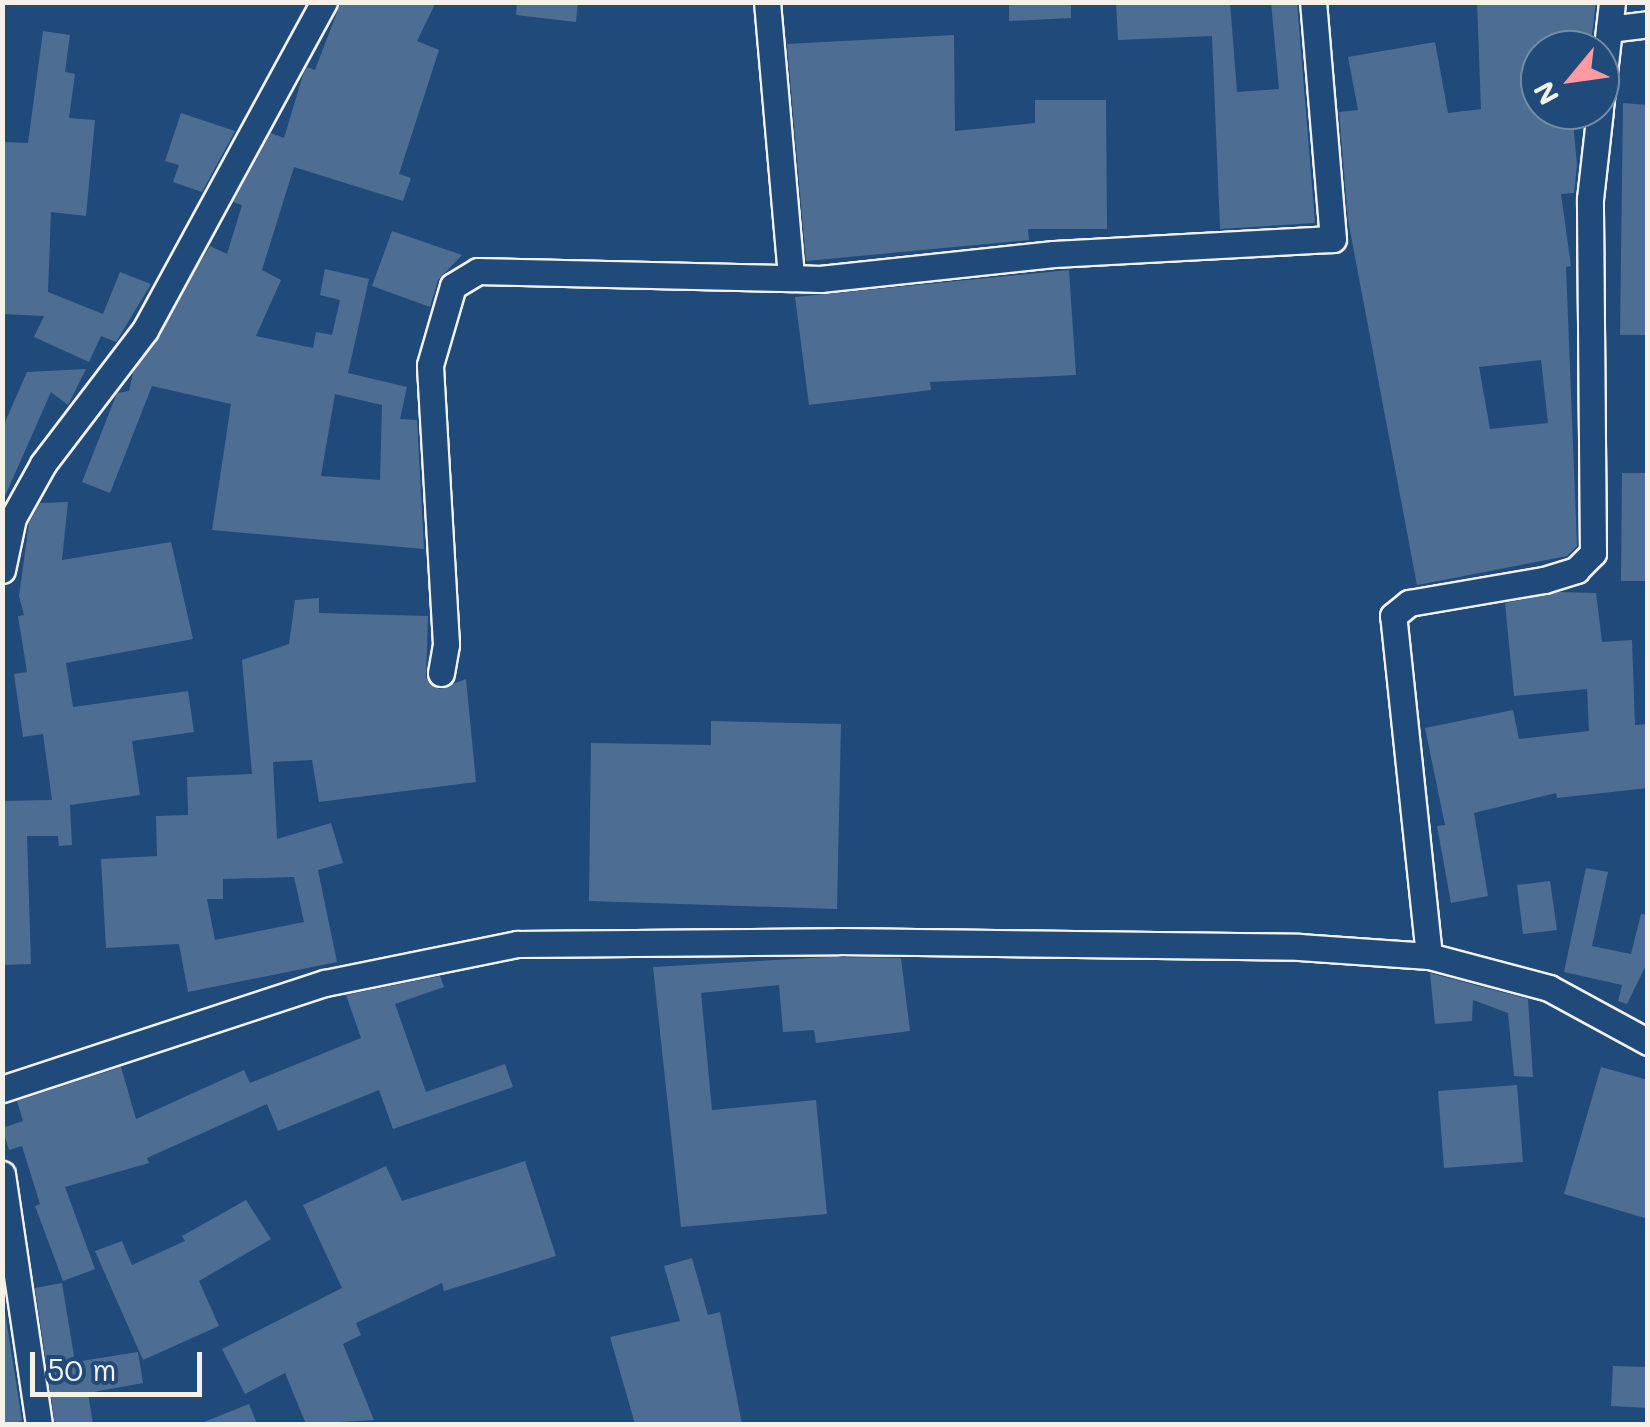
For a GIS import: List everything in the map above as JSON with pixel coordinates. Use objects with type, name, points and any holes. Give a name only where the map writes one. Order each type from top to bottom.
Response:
[{"type":"street","points":[[2,570],[13,518],[43,464],[145,330],[324,2]]},
{"type":"street","points":[[767,2],[791,278]]},
{"type":"street","points":[[441,673],[446,644],[430,365],[453,286],[478,270],[791,278],[1333,238],[1313,2]]},
{"type":"street","points":[[1612,2],[1609,29],[1648,24]]},
{"type":"street","points":[[1428,956],[1393,616],[1409,603],[1544,580],[1576,570],[1593,553],[1590,199],[1598,130]]},
{"type":"street","points":[[2,1089],[325,983],[517,944],[838,941],[1299,947],[1428,956],[1550,988],[1648,1042]]},
{"type":"street","points":[[2,1174],[10,1293],[39,1424]]},
{"type":"building","points":[[341,2],[436,2],[417,41],[439,50],[399,174],[411,178],[403,201],[294,167],[262,270],[281,280],[256,336],[313,348],[316,332],[332,335],[340,300],[320,295],[325,269],[369,279],[348,373],[407,387],[400,419],[417,420],[424,549],[212,530],[231,404],[152,386],[110,493],[82,482],[117,393],[129,391],[133,373],[210,246],[227,254],[242,205],[233,202],[271,133],[284,138],[303,75],[307,67],[315,70]],"holes":[[[335,394],[382,405],[380,480],[321,476]]]},
{"type":"building","points":[[517,2],[578,2],[576,22],[516,15]]},
{"type":"building","points":[[1009,2],[1071,2],[1071,18],[1009,21]]},
{"type":"building","points":[[1116,2],[1230,2],[1237,92],[1279,89],[1271,2],[1297,2],[1315,223],[1220,229],[1212,36],[1118,40]]},
{"type":"building","points":[[1477,2],[1596,2],[1592,30],[1520,30],[1520,130],[1574,130],[1577,165],[1574,193],[1561,194],[1571,266],[1566,267],[1577,546],[1567,556],[1417,585],[1348,220],[1339,112],[1358,110],[1348,57],[1435,42],[1448,113],[1481,109]],"holes":[[[1541,360],[1548,423],[1490,429],[1479,367]]]},
{"type":"building","points":[[43,31],[70,35],[65,72],[75,74],[69,118],[95,120],[86,216],[51,212],[48,292],[103,314],[120,272],[151,284],[116,342],[101,336],[89,362],[34,337],[44,316],[2,314],[2,142],[28,143]]},
{"type":"building","points":[[954,35],[955,131],[1035,123],[1035,100],[1106,100],[1107,229],[1028,229],[1029,240],[806,261],[787,44]]},
{"type":"building","points":[[1623,103],[1648,105],[1648,335],[1620,335]]},
{"type":"building","points":[[181,113],[235,131],[202,192],[173,182],[179,165],[165,161]]},
{"type":"building","points":[[392,231],[462,255],[438,280],[430,307],[372,286]]},
{"type":"building","points":[[1069,270],[1076,375],[930,382],[931,390],[809,405],[795,297]]},
{"type":"building","points":[[86,369],[68,405],[51,392],[2,503],[2,429],[27,372]]},
{"type":"building","points":[[1622,473],[1648,473],[1648,581],[1621,581]]},
{"type":"building","points":[[68,502],[62,560],[171,542],[193,639],[66,663],[73,707],[188,691],[194,732],[132,741],[140,795],[70,805],[72,845],[59,846],[58,836],[27,836],[31,964],[2,965],[2,801],[52,800],[43,734],[23,737],[14,674],[27,672],[18,616],[24,615],[19,596],[29,523],[40,503]]},
{"type":"building","points":[[1558,592],[1596,593],[1602,642],[1632,640],[1635,725],[1648,724],[1648,788],[1557,798],[1556,793],[1474,813],[1488,896],[1451,903],[1437,826],[1445,825],[1425,728],[1513,710],[1519,739],[1589,731],[1587,689],[1514,696],[1505,603]]},
{"type":"building","points":[[319,598],[319,613],[428,616],[426,678],[439,689],[466,679],[476,782],[319,802],[312,760],[273,762],[277,839],[331,823],[343,863],[318,870],[337,962],[188,992],[179,944],[106,948],[101,859],[157,856],[156,816],[188,815],[187,777],[252,774],[242,660],[289,644],[295,600]],"holes":[[[294,877],[304,922],[215,940],[207,899],[223,899],[223,879]]]},
{"type":"building","points":[[711,721],[841,724],[837,909],[589,901],[591,743],[711,745]]},
{"type":"building","points":[[1586,868],[1608,872],[1592,946],[1631,954],[1641,914],[1648,915],[1648,961],[1627,1004],[1618,1001],[1622,985],[1564,972]]},
{"type":"building","points":[[1550,881],[1557,930],[1523,934],[1517,885]]},
{"type":"building","points":[[830,957],[901,958],[910,1031],[816,1043],[814,1030],[783,1032],[779,985],[701,993],[712,1110],[816,1100],[827,1214],[681,1227],[653,967]]},
{"type":"building","points":[[1430,973],[1528,999],[1533,1077],[1514,1076],[1508,1013],[1473,1000],[1472,1021],[1435,1024]]},
{"type":"building","points":[[440,976],[444,987],[395,1004],[426,1092],[505,1064],[513,1087],[393,1129],[379,1090],[278,1131],[267,1104],[147,1158],[149,1163],[65,1187],[95,1269],[63,1281],[35,1206],[40,1204],[22,1146],[9,1150],[2,1128],[23,1121],[17,1101],[121,1067],[136,1119],[244,1070],[250,1083],[361,1038],[346,995]]},
{"type":"building","points":[[1601,1067],[1648,1080],[1648,1219],[1564,1194]]},
{"type":"building","points":[[1517,1085],[1523,1162],[1444,1168],[1438,1091]]},
{"type":"building","points":[[525,1161],[556,1256],[444,1291],[442,1283],[356,1323],[361,1335],[343,1344],[374,1420],[306,1424],[285,1373],[245,1394],[222,1349],[342,1288],[303,1205],[386,1166],[402,1201]]},
{"type":"building","points":[[246,1200],[271,1239],[199,1281],[219,1326],[143,1360],[95,1251],[122,1241],[132,1265],[185,1241],[182,1236]]},
{"type":"building","points":[[692,1258],[708,1315],[720,1312],[742,1424],[635,1424],[610,1337],[680,1321],[664,1266]]},
{"type":"building","points":[[62,1283],[75,1362],[138,1352],[143,1383],[88,1393],[93,1424],[55,1424],[35,1288]]},
{"type":"building","points":[[2,1293],[22,1421],[7,1424],[2,1424]]},
{"type":"building","points":[[1613,1366],[1648,1367],[1648,1408],[1611,1406]]},
{"type":"building","points":[[249,1404],[257,1424],[199,1424]]}]
